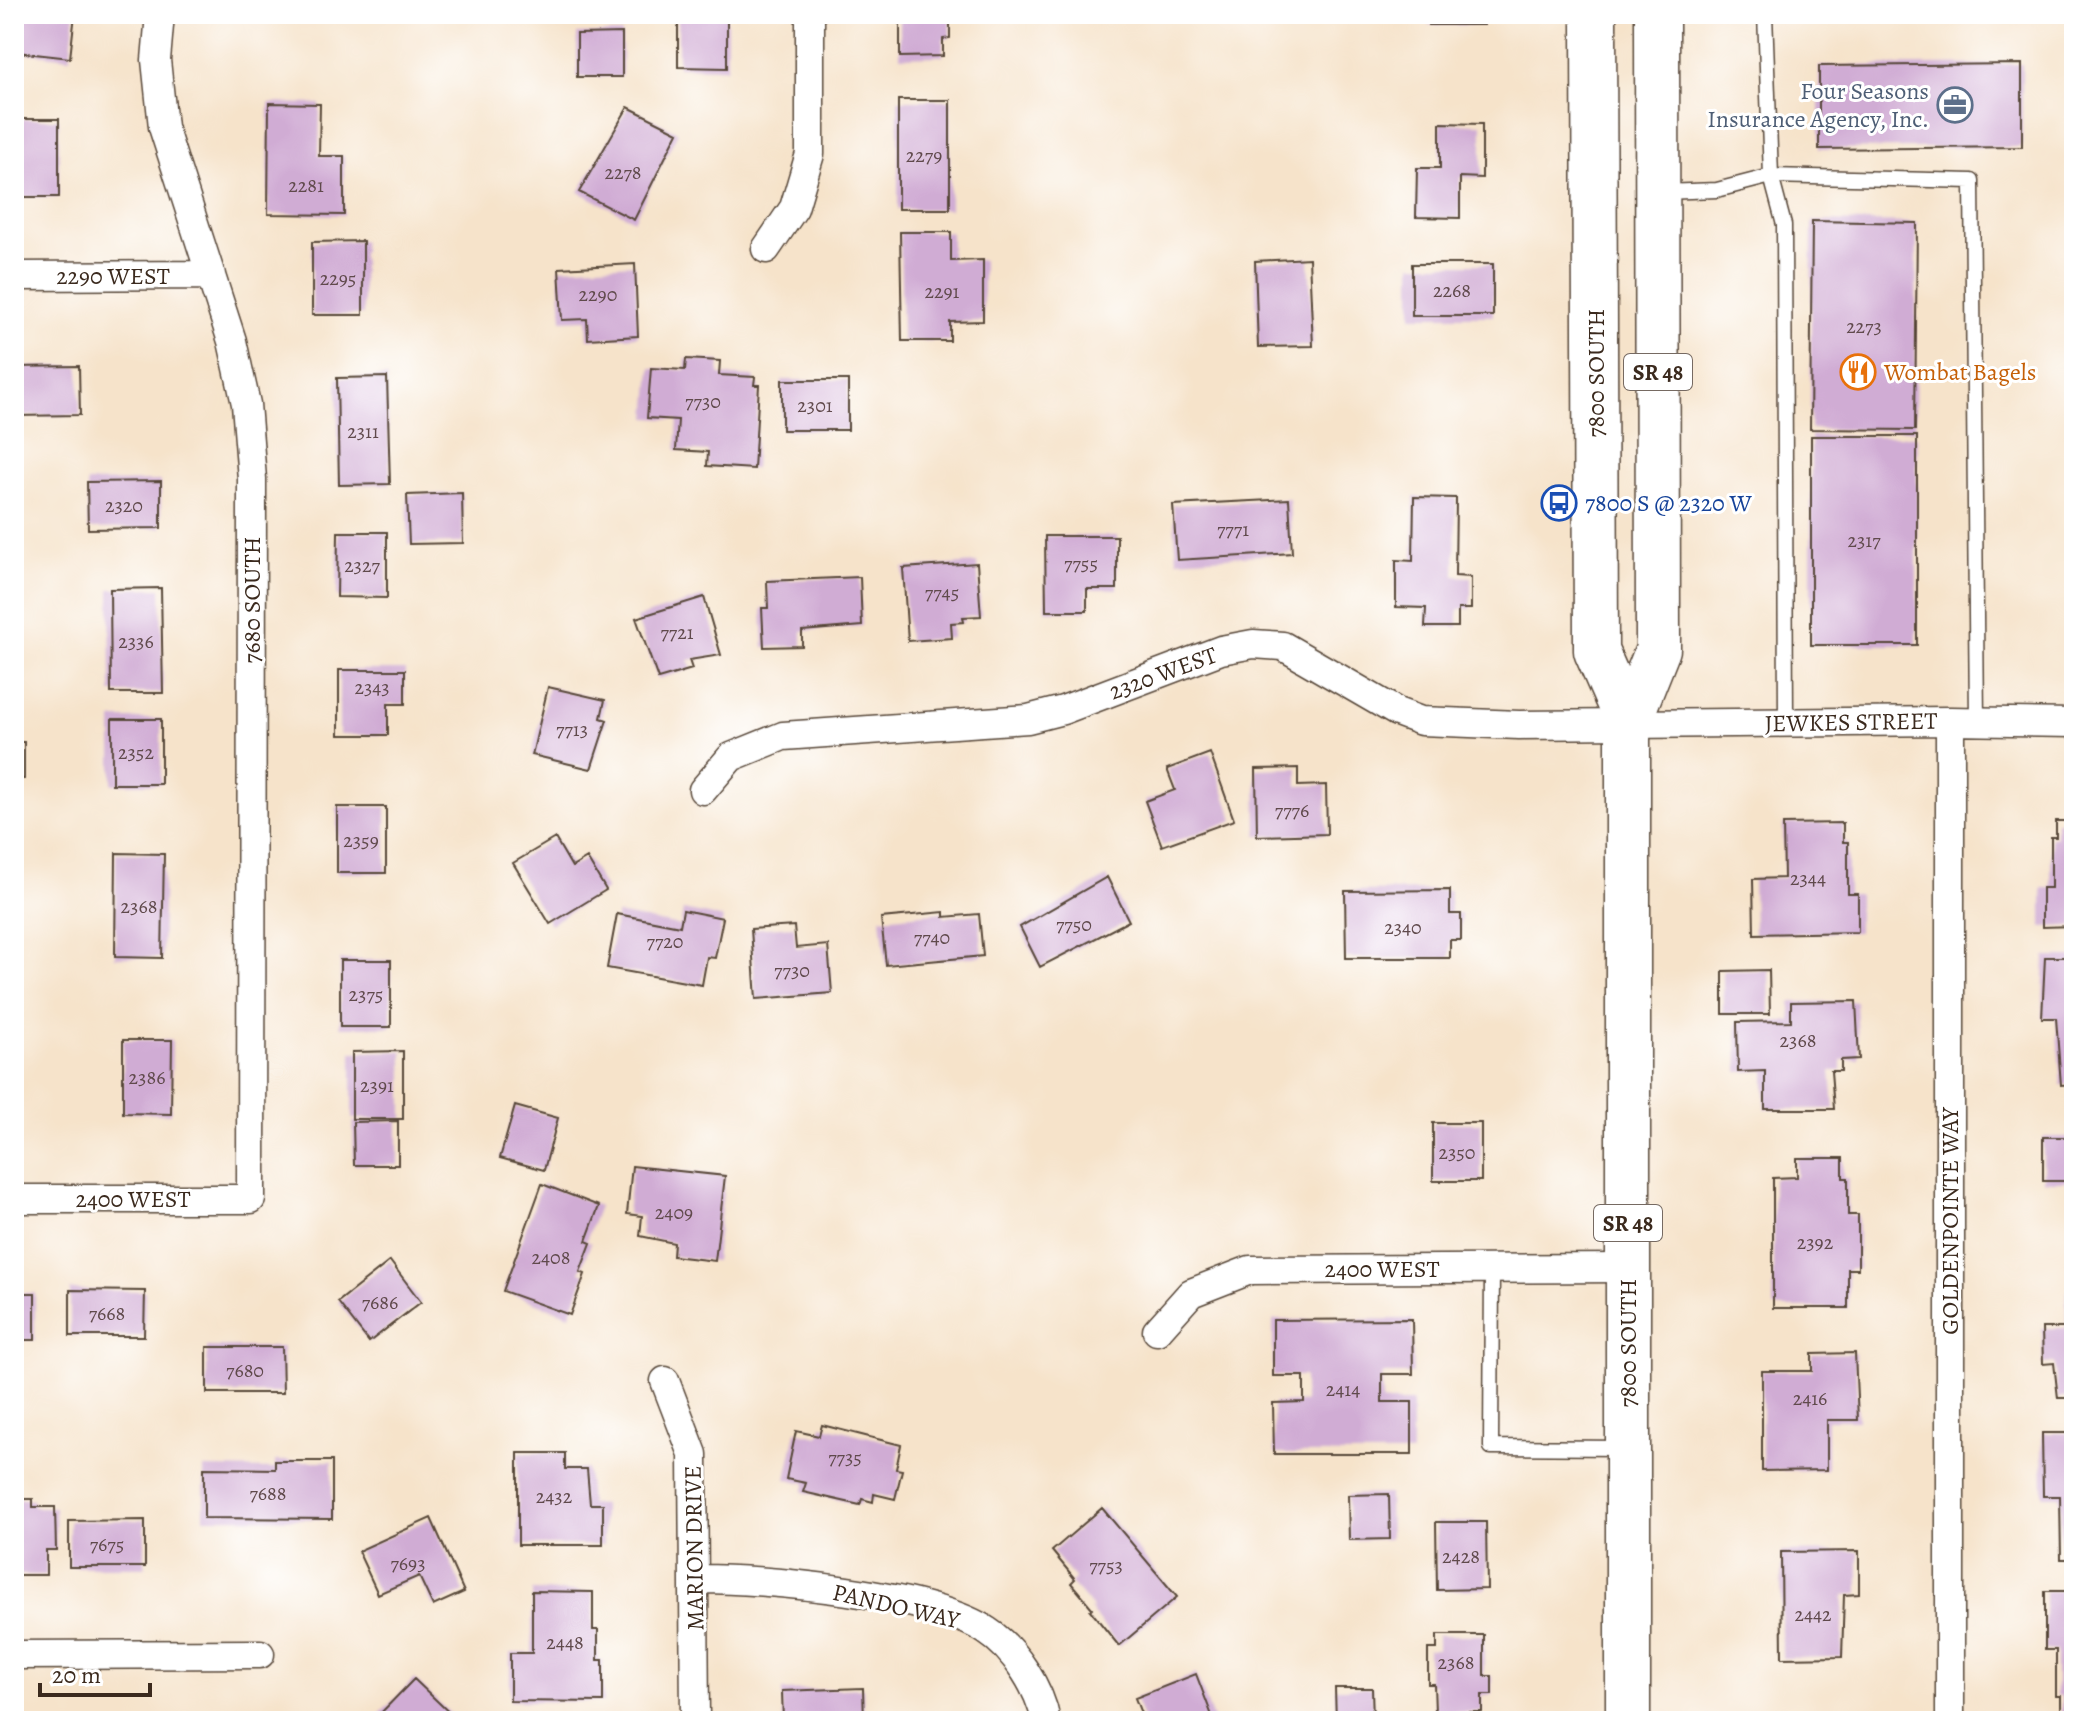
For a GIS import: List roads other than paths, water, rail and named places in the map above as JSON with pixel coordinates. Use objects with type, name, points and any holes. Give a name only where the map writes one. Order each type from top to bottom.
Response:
[{"type":"main road","name":"7800 SOUTH","points":[[1594,14],[1596,651],[1628,724]]},
{"type":"main road","name":"7800 SOUTH","points":[[1628,1721],[1628,724],[1658,649],[1657,14]]},
{"type":"street","name":"7680 SOUTH","points":[[160,14],[156,60],[163,127],[232,341],[246,404],[252,479],[251,1199]]},
{"type":"street","points":[[766,249],[794,208],[810,154],[810,14]]},
{"type":"street","name":"2290 WEST","points":[[14,276],[211,275]]},
{"type":"street","name":"2320 WEST","points":[[703,790],[731,757],[783,736],[1028,719],[1063,710],[1221,650],[1253,644],[1283,646],[1297,652],[1373,699],[1421,721],[1519,725],[1628,724]]},
{"type":"street","name":"GOLDENPOINTE WAY","points":[[1950,1721],[1963,721]]},
{"type":"street","name":"JEWKES STREET","points":[[1628,724],[2074,723]]},
{"type":"street","name":"2400 WEST","points":[[14,1199],[251,1199]]},
{"type":"street","name":"2400 WEST","points":[[1157,1331],[1191,1293],[1250,1270],[1628,1268]]},
{"type":"street","name":"MARION DRIVE","points":[[665,1381],[693,1454],[695,1721]]},
{"type":"street","name":"PANDO WAY","points":[[695,1579],[775,1581],[952,1614],[988,1631],[1026,1673],[1046,1721]]},
{"type":"street","points":[[14,1655],[260,1654]]},
{"type":"lane","points":[[1765,14],[1771,176],[1784,225],[1786,722]]},
{"type":"lane","points":[[1658,192],[1717,190],[1771,176],[1972,181],[1963,721]]},
{"type":"lane","points":[[1492,1268],[1491,1447],[1628,1448]]},
{"type":"place","name":"Four Seasons Insurance Agency, Inc.","points":[[1955,105]]},
{"type":"place","name":"Wombat Bagels","points":[[1858,372]]},
{"type":"place","name":"7800 S @ 2320 W","points":[[1559,503]]}]
